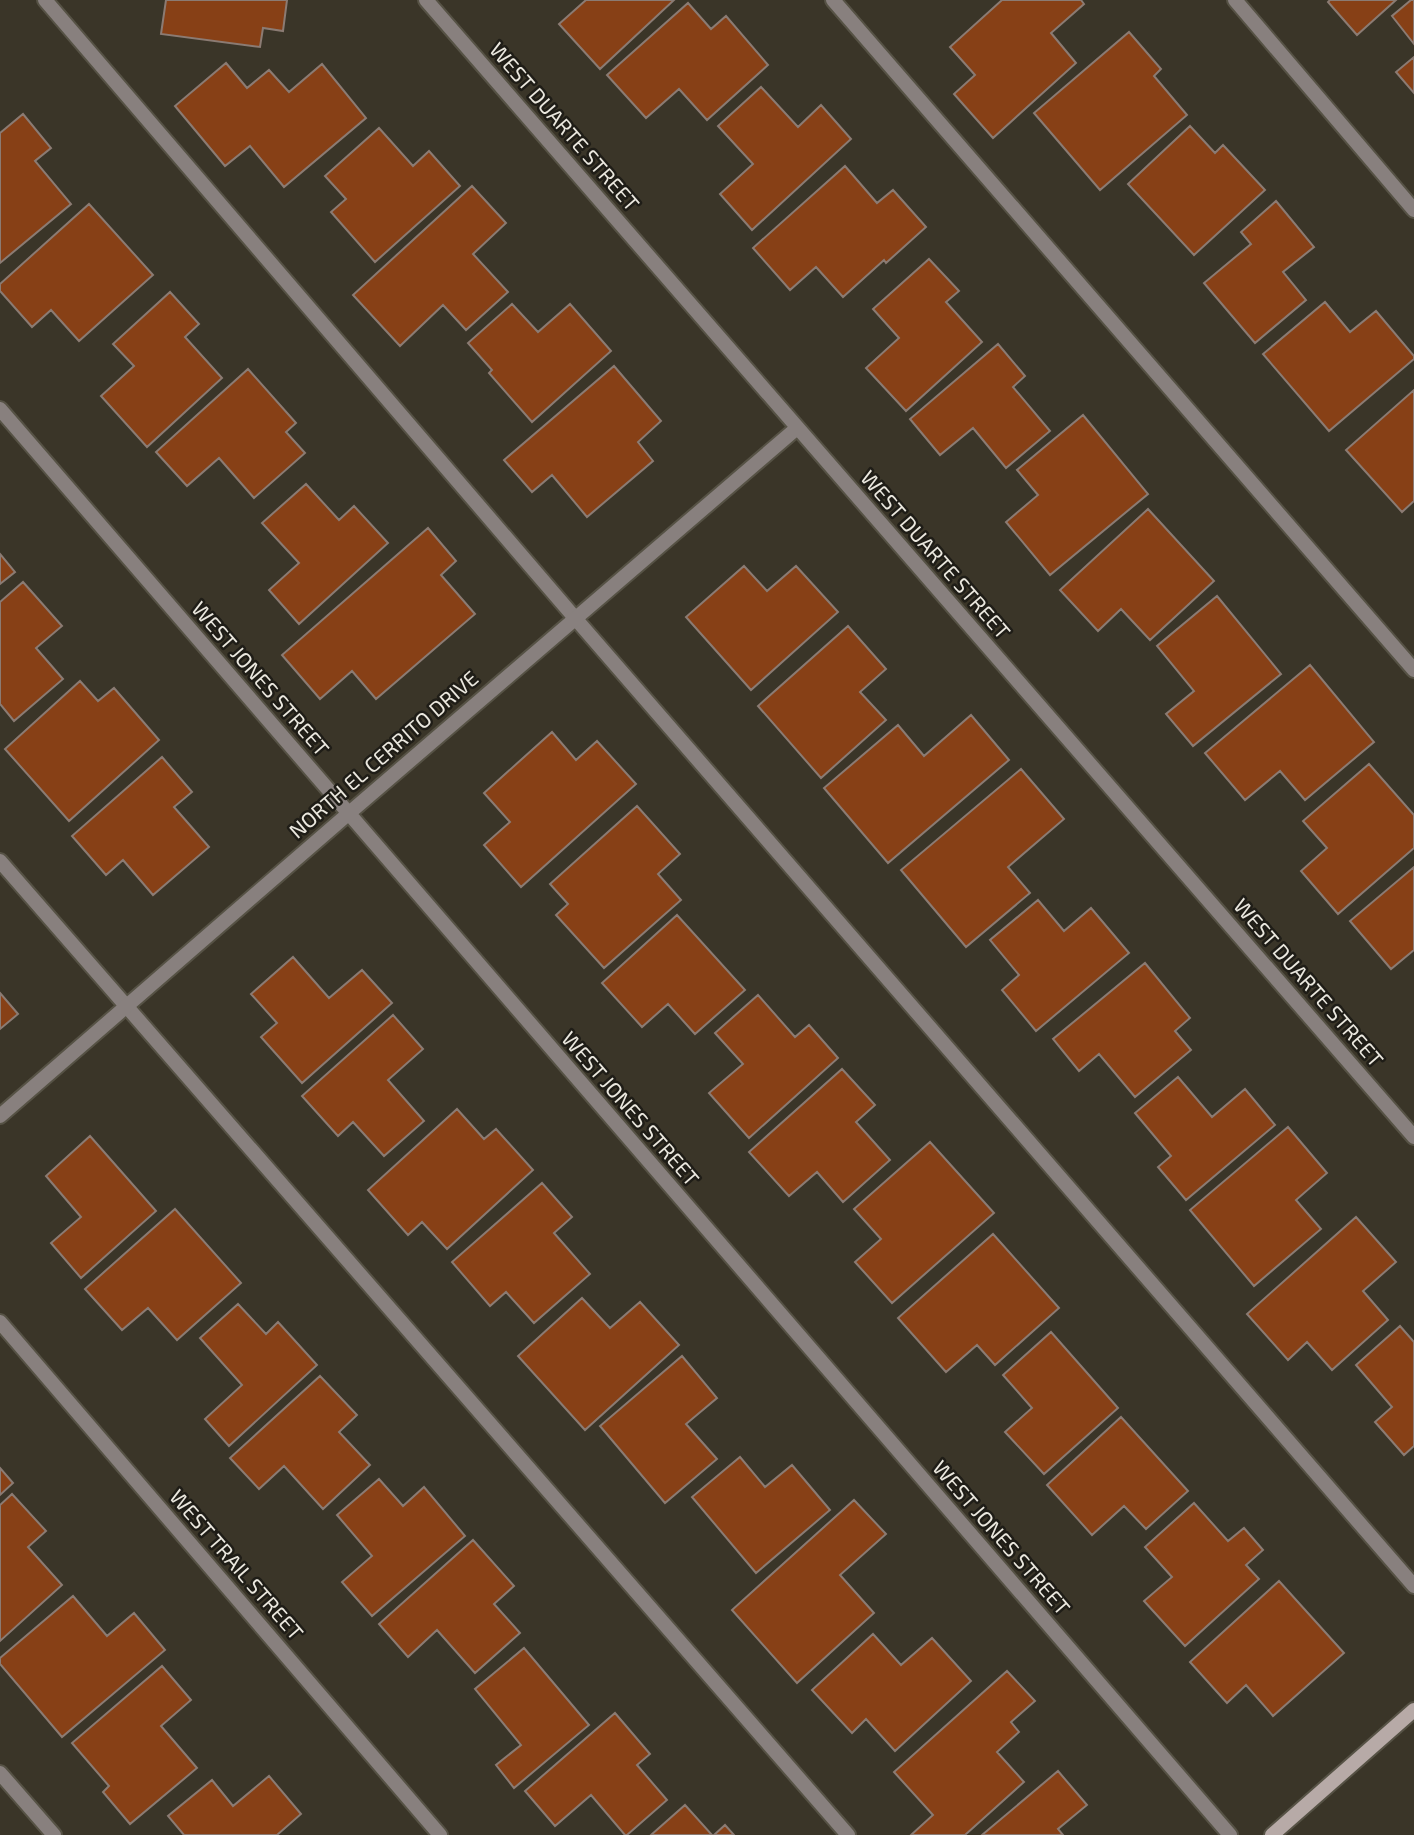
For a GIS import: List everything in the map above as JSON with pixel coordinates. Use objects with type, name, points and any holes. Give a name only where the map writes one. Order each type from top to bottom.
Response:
[{"type":"main road","points":[[1272,1835],[1414,1710]]},
{"type":"street","points":[[45,0],[575,618],[1414,1586]]},
{"type":"street","name":"WEST DUARTE STREET","points":[[426,0],[1414,1137]]},
{"type":"street","points":[[833,0],[1414,670]]},
{"type":"street","points":[[1235,0],[1414,210]]},
{"type":"street","name":"WEST JONES STREET","points":[[0,409],[1230,1835]]},
{"type":"street","name":"NORTH EL CERRITO DRIVE","points":[[0,1116],[797,428]]},
{"type":"street","points":[[0,861],[848,1835]]},
{"type":"street","name":"WEST TRAIL STREET","points":[[0,1322],[440,1835]]},
{"type":"street","points":[[0,1773],[54,1835]]},
{"type":"building","points":[[166,0],[287,0],[283,31],[263,28],[260,47],[161,34]]},
{"type":"building","points":[[586,0],[674,0],[600,69],[559,24]]},
{"type":"building","points":[[1002,0],[1081,0],[1084,4],[1051,33],[1076,63],[993,138],[954,94],[975,75],[950,47]]},
{"type":"building","points":[[1396,0],[1357,35],[1328,2]]},
{"type":"building","points":[[1414,0],[1414,44],[1392,16]]},
{"type":"building","points":[[688,3],[711,29],[726,16],[768,65],[707,120],[679,89],[646,118],[607,75]]},
{"type":"building","points":[[1129,32],[1161,69],[1154,76],[1187,115],[1100,190],[1034,113]]},
{"type":"building","points":[[1414,57],[1414,93],[1396,72]]},
{"type":"building","points":[[226,63],[247,88],[269,70],[289,92],[322,64],[366,118],[284,187],[250,146],[225,166],[175,106]]},
{"type":"building","points":[[761,87],[798,127],[821,105],[851,139],[752,230],[720,194],[753,164],[718,126]]},
{"type":"building","points":[[23,114],[51,148],[35,161],[71,204],[0,263],[0,133]]},
{"type":"building","points":[[1190,126],[1215,153],[1223,145],[1265,190],[1194,255],[1128,184]]},
{"type":"building","points":[[379,128],[413,166],[429,151],[460,186],[375,262],[331,212],[346,199],[325,176]]},
{"type":"building","points":[[845,166],[877,203],[893,190],[926,227],[843,297],[816,267],[790,290],[753,248]]},
{"type":"building","points":[[472,186],[506,223],[473,254],[508,292],[466,330],[443,305],[400,346],[353,295]]},
{"type":"building","points":[[1276,201],[1314,247],[1283,272],[1306,300],[1255,343],[1204,283],[1251,244],[1241,232]]},
{"type":"building","points":[[89,204],[153,275],[79,341],[51,310],[32,327],[0,291],[0,284]]},
{"type":"building","points":[[929,259],[959,291],[946,302],[982,342],[906,411],[866,368],[899,338],[873,309]]},
{"type":"building","points":[[170,292],[199,324],[185,337],[222,378],[147,447],[101,396],[134,366],[113,344]]},
{"type":"building","points":[[1325,302],[1350,332],[1376,311],[1414,356],[1414,359],[1329,431],[1263,354]]},
{"type":"building","points":[[512,304],[538,332],[570,304],[611,351],[532,422],[489,373],[492,370],[468,343]]},
{"type":"building","points":[[998,344],[1025,376],[1013,387],[1050,431],[1006,468],[973,428],[940,455],[910,419]]},
{"type":"building","points":[[614,366],[661,421],[638,442],[653,461],[587,517],[552,475],[532,492],[504,460]]},
{"type":"building","points":[[248,369],[296,423],[286,432],[305,453],[254,498],[219,458],[187,486],[156,452]]},
{"type":"building","points":[[1414,390],[1414,501],[1402,512],[1346,450]]},
{"type":"building","points":[[1083,415],[1148,494],[1050,575],[1006,522],[1038,495],[1017,470]]},
{"type":"building","points":[[306,484],[339,520],[354,506],[388,543],[299,624],[269,590],[299,563],[262,523]]},
{"type":"building","points":[[1148,509],[1214,581],[1150,640],[1121,609],[1098,631],[1060,590]]},
{"type":"building","points":[[428,528],[456,561],[441,575],[475,614],[376,699],[352,671],[320,699],[282,655]]},
{"type":"building","points":[[0,554],[15,572],[0,584]]},
{"type":"building","points":[[744,566],[767,591],[796,566],[838,612],[751,690],[686,617]]},
{"type":"building","points":[[23,582],[62,626],[36,648],[63,679],[14,721],[0,704],[0,602]]},
{"type":"building","points":[[1217,596],[1281,674],[1193,746],[1166,714],[1194,691],[1157,646]]},
{"type":"building","points":[[848,626],[886,669],[860,692],[886,720],[821,778],[758,706]]},
{"type":"building","points":[[1310,665],[1374,742],[1305,800],[1280,771],[1245,800],[1205,753]]},
{"type":"building","points":[[80,681],[98,701],[114,688],[159,740],[69,821],[5,749]]},
{"type":"building","points":[[971,715],[1009,760],[888,863],[824,788],[898,725],[924,756]]},
{"type":"building","points":[[552,732],[576,760],[597,741],[636,784],[521,887],[484,845],[510,822],[484,793]]},
{"type":"building","points":[[162,757],[192,792],[174,807],[209,847],[153,895],[123,860],[106,875],[72,836]]},
{"type":"building","points":[[1369,764],[1414,815],[1414,848],[1338,914],[1301,871],[1327,848],[1303,821]]},
{"type":"building","points":[[1021,769],[1064,819],[1008,867],[1030,893],[966,947],[901,870]]},
{"type":"building","points":[[637,806],[680,854],[658,874],[681,900],[604,968],[556,915],[568,904],[550,884]]},
{"type":"building","points":[[1414,867],[1414,950],[1391,969],[1350,921]]},
{"type":"building","points":[[1038,900],[1064,931],[1091,908],[1129,953],[1036,1031],[1002,990],[1019,975],[990,940]]},
{"type":"building","points":[[677,915],[745,990],[695,1034],[668,1004],[642,1027],[602,983]]},
{"type":"building","points":[[293,957],[329,998],[362,970],[392,1003],[302,1083],[261,1037],[277,1023],[251,994]]},
{"type":"building","points":[[1145,963],[1190,1018],[1175,1031],[1191,1050],[1135,1097],[1099,1054],[1079,1071],[1053,1039]]},
{"type":"building","points":[[0,993],[18,1014],[0,1029]]},
{"type":"building","points":[[758,995],[795,1037],[809,1025],[838,1058],[749,1138],[709,1093],[743,1064],[715,1033]]},
{"type":"building","points":[[393,1015],[423,1049],[388,1080],[424,1121],[384,1156],[353,1122],[338,1136],[302,1096]]},
{"type":"building","points":[[842,1069],[875,1105],[856,1122],[890,1160],[843,1202],[817,1172],[789,1196],[749,1152]]},
{"type":"building","points":[[1178,1077],[1212,1117],[1245,1089],[1275,1125],[1186,1200],[1158,1167],[1171,1156],[1135,1113]]},
{"type":"building","points":[[457,1109],[484,1139],[496,1129],[533,1170],[447,1249],[422,1222],[408,1235],[368,1190]]},
{"type":"building","points":[[1288,1127],[1327,1173],[1296,1200],[1321,1229],[1254,1286],[1190,1210]]},
{"type":"building","points":[[90,1136],[156,1211],[81,1278],[51,1243],[81,1217],[46,1176]]},
{"type":"building","points":[[930,1142],[994,1213],[892,1303],[855,1262],[881,1239],[854,1209]]},
{"type":"building","points":[[542,1183],[572,1217],[554,1233],[590,1274],[534,1323],[506,1292],[490,1306],[452,1262]]},
{"type":"building","points":[[175,1209],[241,1283],[177,1340],[148,1308],[122,1330],[85,1289]]},
{"type":"building","points":[[1356,1217],[1396,1262],[1363,1291],[1388,1320],[1332,1370],[1307,1342],[1288,1360],[1247,1314]]},
{"type":"building","points":[[993,1234],[1059,1308],[995,1365],[977,1345],[946,1372],[898,1318]]},
{"type":"building","points":[[582,1298],[610,1328],[640,1302],[679,1345],[585,1430],[518,1356]]},
{"type":"building","points":[[238,1304],[266,1334],[278,1322],[317,1365],[229,1446],[205,1419],[242,1385],[200,1338]]},
{"type":"building","points":[[1400,1326],[1414,1342],[1414,1446],[1404,1455],[1375,1422],[1392,1407],[1356,1365]]},
{"type":"building","points":[[1051,1332],[1118,1408],[1044,1474],[1005,1432],[1032,1408],[1003,1375]]},
{"type":"building","points":[[682,1356],[717,1398],[686,1424],[717,1459],[665,1503],[600,1426]]},
{"type":"building","points":[[320,1376],[357,1415],[339,1432],[370,1465],[323,1509],[284,1466],[259,1489],[230,1458]]},
{"type":"building","points":[[1121,1417],[1188,1491],[1146,1529],[1124,1506],[1092,1535],[1047,1485]]},
{"type":"building","points":[[740,1457],[765,1487],[792,1465],[830,1510],[756,1573],[692,1497]]},
{"type":"building","points":[[0,1468],[13,1483],[0,1495]]},
{"type":"building","points":[[379,1479],[403,1506],[424,1487],[465,1536],[372,1616],[342,1582],[372,1556],[337,1515]]},
{"type":"building","points":[[12,1494],[46,1531],[28,1547],[62,1585],[0,1641],[0,1505]]},
{"type":"building","points":[[854,1500],[886,1534],[840,1575],[874,1613],[797,1683],[732,1610]]},
{"type":"building","points":[[1194,1503],[1228,1541],[1244,1528],[1263,1550],[1246,1565],[1259,1579],[1185,1646],[1144,1601],[1172,1577],[1145,1547]]},
{"type":"building","points":[[473,1540],[514,1586],[494,1604],[520,1633],[475,1673],[437,1630],[408,1657],[379,1624]]},
{"type":"building","points":[[1279,1581],[1344,1653],[1273,1716],[1246,1685],[1227,1703],[1190,1662]]},
{"type":"building","points":[[73,1596],[107,1636],[134,1613],[165,1650],[62,1737],[0,1664],[0,1658]]},
{"type":"building","points":[[873,1634],[901,1665],[932,1638],[971,1681],[895,1751],[866,1719],[852,1733],[812,1690]]},
{"type":"building","points":[[524,1648],[589,1725],[514,1788],[496,1765],[521,1745],[475,1689]]},
{"type":"building","points":[[162,1666],[191,1700],[161,1726],[197,1768],[130,1824],[103,1792],[109,1786],[72,1743]]},
{"type":"building","points":[[1007,1671],[1035,1701],[1011,1722],[1019,1732],[997,1752],[1024,1782],[965,1835],[911,1835],[933,1815],[894,1772]]},
{"type":"building","points":[[615,1713],[650,1754],[637,1765],[667,1800],[627,1835],[591,1795],[555,1826],[525,1791]]},
{"type":"building","points":[[1058,1771],[1087,1805],[1058,1829],[1063,1835],[982,1835]]},
{"type":"building","points":[[269,1776],[301,1814],[277,1835],[184,1835],[168,1816],[212,1780],[233,1806]]},
{"type":"building","points":[[685,1805],[712,1835],[651,1835]]},
{"type":"building","points":[[725,1825],[734,1835],[714,1835]]}]
